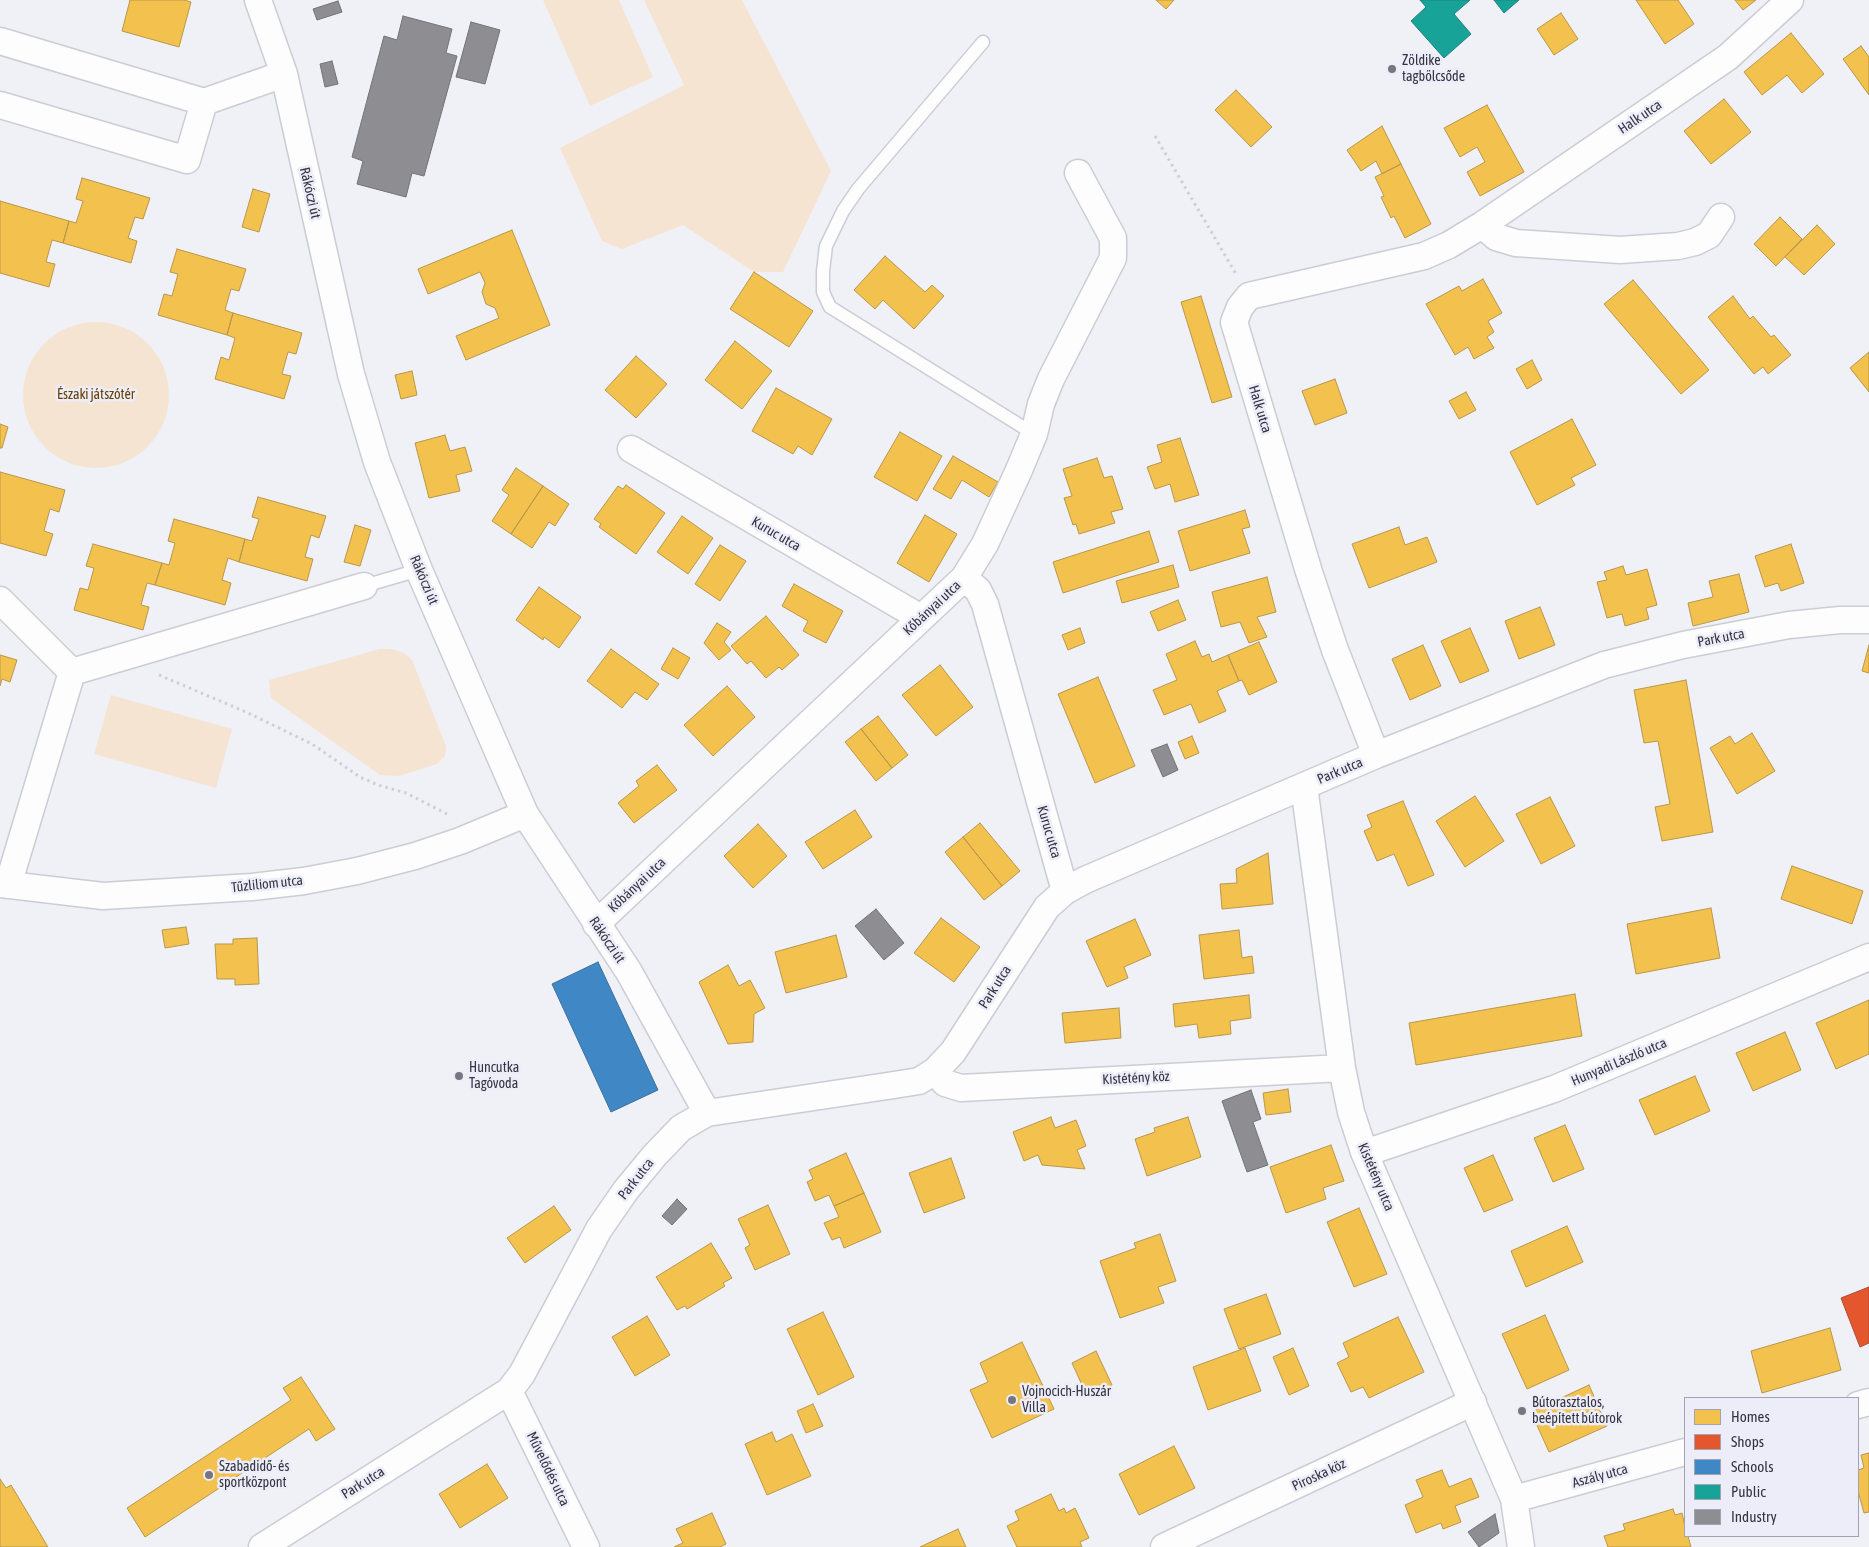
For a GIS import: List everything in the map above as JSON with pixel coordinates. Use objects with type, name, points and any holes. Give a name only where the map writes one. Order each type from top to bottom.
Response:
[{"type":"street","name":"Rákóczi út","points":[[258,0],[284,74],[351,374],[377,462],[419,570],[525,814],[629,972],[707,1113]]},
{"type":"street","name":"Halk utca","points":[[1376,755],[1335,650],[1309,572],[1234,322],[1240,307],[1249,296],[1424,256],[1449,245],[1482,225],[1728,56],[1790,0]]},
{"type":"street","points":[[0,41],[204,102],[284,74]]},
{"type":"street","points":[[0,105],[186,160],[204,102]]},
{"type":"street","name":"Kőbányai utca","points":[[596,924],[964,578],[985,544],[1020,470],[1034,434],[1041,404],[1051,380],[1113,258],[1113,238],[1078,173]]},
{"type":"street","points":[[1482,225],[1496,236],[1516,243],[1620,250],[1678,246],[1695,242],[1709,235],[1721,217]]},
{"type":"street","name":"Kuruc utca","points":[[631,449],[921,618]]},
{"type":"street","name":"Kuruc utca","points":[[964,578],[978,590],[985,604],[1065,891]]},
{"type":"street","points":[[72,672],[364,586]]},
{"type":"street","points":[[0,600],[72,672]]},
{"type":"street","name":"Park utca","points":[[262,1547],[509,1391],[522,1374],[599,1229],[626,1190],[655,1155],[681,1128],[707,1113],[918,1081],[935,1071],[953,1052],[1047,907],[1065,891],[1094,876],[1376,755],[1604,665],[1683,645],[1789,625],[1840,620],[1869,620]]},
{"type":"street","points":[[4,885],[72,672]]},
{"type":"street","name":"Kistétény utca","points":[[1304,786],[1342,1068],[1351,1112],[1364,1152],[1514,1499],[1521,1547]]},
{"type":"street","name":"Tűzliliom utca","points":[[4,885],[103,896],[252,887],[304,881],[357,871],[415,856],[481,833],[525,814]]},
{"type":"street","name":"Hunyadi László utca","points":[[1364,1152],[1378,1149],[1554,1089],[1869,957]]},
{"type":"street","name":"Kistétény köz","points":[[935,1071],[945,1083],[961,1088],[1342,1068]]},
{"type":"street","name":"Művelődés utca","points":[[509,1391],[586,1547]]},
{"type":"street","name":"Piroska köz","points":[[1164,1547],[1473,1402]]},
{"type":"street","name":"Aszály utca","points":[[1514,1499],[1684,1452]]},
{"type":"lane","points":[[983,42],[858,189],[843,211],[826,246],[822,271],[823,292],[830,307],[1034,434]]},
{"type":"lane","points":[[364,586],[419,570]]},
{"type":"path","points":[[1155,136],[1249,296]]},
{"type":"path","points":[[147,650],[158,675],[246,712],[312,744],[360,777],[378,785],[406,792],[481,833]]},
{"type":"green space","points":[[543,0],[619,0],[653,77],[590,106]]},
{"type":"green space","points":[[644,0],[742,0],[831,171],[783,272],[754,272],[683,225],[622,249],[602,241],[560,148],[684,85]]},
{"type":"green space","name":"Északi játszótér","points":[[96,322],[124,327],[148,343],[164,367],[169,395],[164,423],[148,447],[124,463],[96,468],[68,463],[44,447],[28,423],[23,395],[28,367],[44,343],[68,327]]},
{"type":"green space","points":[[380,649],[392,649],[404,653],[412,660],[446,746],[445,756],[437,764],[399,776],[380,775],[271,698],[269,680]]},
{"type":"green space","points":[[111,695],[232,729],[216,788],[94,754]]},
{"type":"building: Homes","points":[[130,0],[184,0],[191,2],[179,47],[122,31]]},
{"type":"building: Homes","points":[[1156,0],[1174,0],[1166,9]]},
{"type":"building: Homes","points":[[1636,0],[1678,0],[1694,24],[1665,44]]},
{"type":"building: Homes","points":[[1735,0],[1756,0],[1743,10]]},
{"type":"building: Homes","points":[[1561,13],[1578,39],[1554,55],[1537,29]]},
{"type":"building: Homes","points":[[1791,33],[1824,74],[1802,93],[1787,75],[1762,95],[1744,72]]},
{"type":"building: Homes","points":[[1861,46],[1869,57],[1869,95],[1843,59]]},
{"type":"building: Homes","points":[[1236,90],[1272,127],[1251,147],[1215,110]]},
{"type":"building: Homes","points":[[1724,99],[1751,132],[1711,164],[1684,131]]},
{"type":"building: Homes","points":[[1487,105],[1524,172],[1480,196],[1467,172],[1485,162],[1477,147],[1460,157],[1444,128]]},
{"type":"building: Homes","points":[[1382,126],[1401,164],[1382,174],[1376,161],[1361,171],[1347,150]]},
{"type":"building: Homes","points":[[1401,164],[1431,224],[1405,238],[1394,216],[1391,218],[1381,197],[1384,196],[1375,177]]},
{"type":"building: Homes","points":[[82,178],[150,198],[143,219],[135,217],[128,238],[137,241],[131,263],[63,243],[69,221],[76,223],[83,201],[76,199]]},
{"type":"building: Homes","points":[[253,189],[270,194],[259,232],[242,227]]},
{"type":"building: Homes","points":[[0,201],[69,221],[63,243],[52,240],[46,262],[55,264],[49,287],[0,273]]},
{"type":"building: Homes","points":[[1780,217],[1802,239],[1776,266],[1754,244]]},
{"type":"building: Homes","points":[[1817,225],[1835,244],[1804,275],[1785,257]]},
{"type":"building: Homes","points":[[512,230],[550,325],[466,360],[456,336],[499,318],[495,308],[486,304],[482,292],[485,283],[480,272],[428,294],[418,269]]},
{"type":"building: Homes","points":[[177,249],[246,269],[239,291],[231,289],[225,310],[233,313],[227,335],[158,315],[164,294],[172,296],[178,274],[170,272]]},
{"type":"building: Homes","points":[[885,256],[925,292],[932,285],[944,296],[914,329],[883,300],[875,309],[854,290]]},
{"type":"building: Homes","points":[[754,272],[813,311],[789,347],[730,309]]},
{"type":"building: Homes","points":[[1483,279],[1502,313],[1488,321],[1494,332],[1487,337],[1494,348],[1474,359],[1468,347],[1455,355],[1426,304],[1459,286],[1462,291]]},
{"type":"building: Homes","points":[[1633,280],[1709,370],[1681,394],[1604,304]]},
{"type":"building: Homes","points":[[1201,296],[1232,397],[1212,403],[1181,302]]},
{"type":"building: Homes","points":[[1733,296],[1750,319],[1753,316],[1771,337],[1774,335],[1791,355],[1768,374],[1763,367],[1754,374],[1708,317]]},
{"type":"building: Homes","points":[[233,313],[302,333],[296,354],[288,352],[282,374],[291,376],[284,399],[215,379],[221,357],[229,360],[235,338],[227,335]]},
{"type":"building: Homes","points":[[735,341],[772,371],[742,409],[705,380]]},
{"type":"building: Homes","points":[[1869,352],[1869,392],[1850,368]]},
{"type":"building: Homes","points":[[636,356],[667,384],[636,418],[605,390]]},
{"type":"building: Homes","points":[[1532,360],[1542,380],[1527,389],[1516,369]]},
{"type":"building: Homes","points":[[412,371],[417,395],[401,399],[395,375]]},
{"type":"building: Homes","points":[[1335,379],[1347,413],[1315,425],[1302,391]]},
{"type":"building: Homes","points":[[776,388],[832,419],[812,455],[798,446],[793,454],[752,431]]},
{"type":"building: Homes","points":[[1466,392],[1476,410],[1459,419],[1449,401]]},
{"type":"building: Homes","points":[[1572,419],[1596,465],[1571,478],[1575,485],[1537,505],[1510,452]]},
{"type":"building: Homes","points":[[0,424],[8,427],[2,448],[0,448]]},
{"type":"building: Homes","points":[[900,432],[942,456],[917,501],[874,477]]},
{"type":"building: Homes","points":[[445,435],[450,451],[465,447],[472,471],[456,475],[460,491],[429,498],[415,443]]},
{"type":"building: Homes","points":[[1180,438],[1199,495],[1175,502],[1170,484],[1155,489],[1147,467],[1162,462],[1157,445]]},
{"type":"building: Homes","points":[[953,456],[998,482],[989,497],[962,480],[951,499],[933,489]]},
{"type":"building: Homes","points":[[1097,458],[1104,478],[1112,476],[1123,509],[1111,512],[1115,523],[1079,534],[1076,524],[1073,525],[1064,498],[1072,496],[1063,469]]},
{"type":"building: Homes","points":[[516,468],[543,486],[511,534],[492,521],[509,495],[502,490]]},
{"type":"building: Homes","points":[[0,472],[65,490],[59,512],[50,509],[44,531],[53,534],[46,556],[0,543]]},
{"type":"building: Homes","points":[[626,485],[665,513],[636,554],[599,527],[601,524],[594,519],[618,486],[623,489]]},
{"type":"building: Homes","points":[[543,486],[569,504],[555,526],[549,522],[532,548],[511,534]]},
{"type":"building: Homes","points":[[258,497],[326,516],[319,538],[311,535],[305,557],[313,559],[307,581],[239,562],[245,539],[252,541],[259,519],[252,517]]},
{"type":"building: Homes","points":[[1245,510],[1250,527],[1242,529],[1250,553],[1190,571],[1178,531]]},
{"type":"building: Homes","points":[[925,515],[957,534],[929,582],[897,563]]},
{"type":"building: Homes","points":[[682,516],[713,538],[688,574],[657,552]]},
{"type":"building: Homes","points":[[174,519],[245,539],[239,562],[228,558],[222,580],[231,583],[225,605],[155,585],[162,563],[169,565],[175,543],[168,541]]},
{"type":"building: Homes","points":[[355,525],[371,530],[360,566],[344,562]]},
{"type":"building: Homes","points":[[1399,527],[1405,545],[1427,537],[1437,562],[1369,588],[1352,544]]},
{"type":"building: Homes","points":[[1149,531],[1159,562],[1063,593],[1053,562]]},
{"type":"building: Homes","points":[[93,544],[162,563],[155,585],[147,583],[141,605],[149,607],[143,630],[74,610],[80,588],[88,590],[94,568],[86,566]]},
{"type":"building: Homes","points":[[1791,544],[1804,583],[1781,591],[1778,583],[1765,587],[1755,556]]},
{"type":"building: Homes","points":[[720,545],[746,561],[720,601],[695,584]]},
{"type":"building: Homes","points":[[1173,565],[1179,587],[1122,603],[1116,581]]},
{"type":"building: Homes","points":[[1623,566],[1626,575],[1647,569],[1657,605],[1646,608],[1649,619],[1625,626],[1622,614],[1607,618],[1597,582],[1607,580],[1604,572]]},
{"type":"building: Homes","points":[[1739,574],[1749,612],[1693,626],[1688,603],[1713,597],[1709,581]]},
{"type":"building: Homes","points":[[1267,577],[1276,612],[1257,617],[1267,637],[1249,643],[1240,622],[1221,627],[1212,592]]},
{"type":"building: Homes","points":[[794,584],[843,611],[826,643],[803,631],[808,621],[782,606]]},
{"type":"building: Homes","points":[[539,587],[581,617],[559,648],[544,637],[543,640],[516,620]]},
{"type":"building: Homes","points":[[1178,600],[1186,620],[1158,631],[1150,612]]},
{"type":"building: Homes","points":[[1540,607],[1555,645],[1519,659],[1505,621]]},
{"type":"building: Homes","points":[[766,616],[799,655],[782,670],[779,667],[766,678],[751,661],[747,664],[731,646]]},
{"type":"building: Homes","points":[[717,623],[731,632],[724,642],[731,650],[719,660],[704,643]]},
{"type":"building: Homes","points":[[1080,628],[1085,643],[1068,650],[1062,635]]},
{"type":"building: Homes","points":[[1470,628],[1489,671],[1460,683],[1441,641]]},
{"type":"building: Homes","points":[[1195,641],[1202,657],[1209,654],[1212,662],[1228,655],[1239,681],[1217,691],[1226,711],[1199,723],[1191,704],[1164,715],[1153,690],[1177,680],[1166,654]]},
{"type":"building: Homes","points":[[1259,642],[1277,682],[1249,695],[1242,680],[1239,681],[1228,655]]},
{"type":"building: Homes","points":[[1423,645],[1441,686],[1410,700],[1392,659]]},
{"type":"building: Homes","points":[[1869,645],[1869,673],[1862,671]]},
{"type":"building: Homes","points":[[673,648],[690,658],[678,679],[661,669]]},
{"type":"building: Homes","points":[[611,649],[659,684],[647,700],[635,692],[622,708],[587,681]]},
{"type":"building: Homes","points":[[0,655],[17,660],[10,682],[2,679],[0,686]]},
{"type":"building: Homes","points":[[940,665],[973,707],[936,736],[902,695]]},
{"type":"building: Homes","points":[[1098,677],[1135,766],[1095,783],[1058,694]]},
{"type":"building: Homes","points":[[1686,680],[1713,832],[1662,841],[1655,807],[1670,804],[1658,741],[1644,743],[1634,690]]},
{"type":"building: Homes","points":[[727,686],[755,717],[713,756],[684,725]]},
{"type":"building: Homes","points":[[878,716],[908,755],[892,768],[861,729]]},
{"type":"building: Homes","points":[[861,729],[892,768],[876,781],[845,742]]},
{"type":"building: Homes","points":[[1752,733],[1775,771],[1737,794],[1710,748],[1730,736],[1735,744]]},
{"type":"building: Homes","points":[[1192,736],[1199,753],[1185,759],[1178,742]]},
{"type":"building: Homes","points":[[657,765],[677,790],[634,823],[618,803],[639,786],[636,781]]},
{"type":"building: Homes","points":[[1475,796],[1504,841],[1465,867],[1436,821]]},
{"type":"building: Homes","points":[[1550,797],[1575,846],[1541,864],[1516,814]]},
{"type":"building: Homes","points":[[1403,801],[1434,875],[1408,886],[1394,854],[1377,861],[1364,831],[1372,827],[1367,815]]},
{"type":"building: Homes","points":[[855,810],[872,837],[823,869],[805,842]]},
{"type":"building: Homes","points":[[980,823],[1020,871],[1002,886],[963,837]]},
{"type":"building: Homes","points":[[758,824],[787,856],[753,888],[724,856]]},
{"type":"building: Homes","points":[[963,837],[1002,886],[984,900],[945,852]]},
{"type":"building: Homes","points":[[1268,853],[1273,904],[1222,909],[1220,884],[1237,883],[1236,869]]},
{"type":"building: Homes","points":[[1792,866],[1863,891],[1852,924],[1781,899]]},
{"type":"building: Homes","points":[[1711,908],[1720,958],[1636,974],[1627,924]]},
{"type":"building: Homes","points":[[941,918],[980,947],[954,982],[914,953]]},
{"type":"building: Homes","points":[[1135,919],[1151,955],[1124,967],[1128,978],[1107,987],[1086,941]]},
{"type":"building: Homes","points":[[186,927],[189,944],[165,948],[162,930]]},
{"type":"building: Homes","points":[[1239,930],[1242,958],[1252,956],[1254,973],[1204,979],[1199,935]]},
{"type":"building: Homes","points":[[836,935],[847,977],[786,993],[775,952]]},
{"type":"building: Homes","points":[[257,938],[259,984],[235,985],[235,979],[217,979],[215,944],[233,944],[233,939]]},
{"type":"building: Homes","points":[[728,965],[739,986],[750,980],[765,1008],[754,1014],[753,1042],[728,1044],[699,982]]},
{"type":"building: Homes","points":[[1575,994],[1582,1036],[1416,1065],[1409,1023]]},
{"type":"building: Homes","points":[[1249,995],[1251,1018],[1230,1021],[1231,1034],[1199,1038],[1197,1024],[1175,1027],[1173,1004]]},
{"type":"building: Homes","points":[[1869,1000],[1869,1054],[1836,1069],[1816,1023]]},
{"type":"building: Homes","points":[[1119,1008],[1121,1038],[1065,1043],[1062,1013]]},
{"type":"building: Homes","points":[[1785,1032],[1801,1070],[1753,1091],[1736,1053]]},
{"type":"building: Homes","points":[[1695,1076],[1710,1111],[1655,1135],[1639,1100]]},
{"type":"building: Homes","points":[[1288,1089],[1291,1112],[1266,1115],[1263,1093]]},
{"type":"building: Homes","points":[[1051,1117],[1055,1128],[1076,1120],[1086,1146],[1077,1150],[1085,1169],[1042,1165],[1038,1155],[1024,1161],[1013,1132]]},
{"type":"building: Homes","points":[[1188,1117],[1201,1157],[1147,1176],[1135,1139],[1155,1132],[1154,1128]]},
{"type":"building: Homes","points":[[1565,1125],[1584,1169],[1553,1182],[1534,1138]]},
{"type":"building: Homes","points":[[1331,1145],[1344,1181],[1323,1188],[1326,1199],[1286,1213],[1270,1167]]},
{"type":"building: Homes","points":[[846,1153],[864,1193],[834,1206],[829,1195],[815,1201],[807,1182],[813,1179],[809,1170]]},
{"type":"building: Homes","points":[[1493,1155],[1513,1200],[1484,1212],[1464,1168]]},
{"type":"building: Homes","points":[[951,1158],[965,1198],[924,1213],[909,1173]]},
{"type":"building: Homes","points":[[864,1193],[881,1232],[844,1248],[840,1237],[832,1240],[824,1223],[839,1217],[834,1206]]},
{"type":"building: Homes","points":[[768,1205],[790,1254],[755,1270],[745,1248],[750,1245],[738,1219]]},
{"type":"building: Homes","points":[[554,1206],[571,1230],[525,1263],[507,1238]]},
{"type":"building: Homes","points":[[1359,1208],[1387,1274],[1354,1287],[1327,1222]]},
{"type":"building: Homes","points":[[1567,1226],[1583,1262],[1526,1287],[1511,1251]]},
{"type":"building: Homes","points":[[1160,1234],[1176,1281],[1158,1287],[1164,1303],[1120,1318],[1100,1261],[1136,1248],[1134,1243]]},
{"type":"building: Homes","points":[[711,1243],[732,1278],[723,1283],[725,1286],[687,1309],[685,1306],[677,1310],[656,1277]]},
{"type":"building: Homes","points":[[1266,1294],[1281,1334],[1239,1349],[1224,1309]]},
{"type":"building: Homes","points":[[823,1312],[854,1377],[818,1395],[787,1329]]},
{"type":"building: Homes","points":[[1545,1315],[1569,1370],[1527,1389],[1502,1334]]},
{"type":"building: Homes","points":[[647,1316],[670,1355],[635,1376],[612,1337]]},
{"type":"building: Homes","points":[[1398,1317],[1424,1372],[1369,1398],[1363,1387],[1351,1392],[1337,1363],[1349,1357],[1343,1343]]},
{"type":"building: Homes","points":[[1830,1328],[1841,1370],[1762,1393],[1751,1351]]},
{"type":"building: Homes","name":"Vojnocich-Huszár Villa","points":[[1022,1342],[1054,1409],[992,1438],[970,1390],[988,1382],[980,1363]]},
{"type":"building: Homes","points":[[1245,1348],[1261,1391],[1208,1410],[1193,1367]]},
{"type":"building: Homes","points":[[1293,1348],[1309,1386],[1289,1395],[1273,1357]]},
{"type":"building: Homes","points":[[1096,1351],[1112,1385],[1087,1396],[1072,1363]]},
{"type":"building: Homes","name":"Szabadidő- és sportközpont","points":[[301,1377],[335,1429],[316,1441],[309,1429],[145,1537],[127,1508],[291,1400],[283,1388]]},
{"type":"building: Homes","points":[[1589,1385],[1607,1426],[1549,1452],[1531,1412]]},
{"type":"building: Homes","points":[[813,1404],[823,1426],[806,1433],[797,1411]]},
{"type":"building: Homes","points":[[772,1432],[776,1442],[792,1434],[811,1476],[767,1495],[745,1444]]},
{"type":"building: Homes","points":[[1174,1446],[1195,1488],[1139,1515],[1119,1474]]},
{"type":"building: Homes","points":[[1869,1453],[1869,1512],[1864,1513],[1859,1495],[1859,1470],[1864,1468],[1861,1455]]},
{"type":"building: Homes","points":[[487,1464],[508,1498],[460,1528],[439,1494]]},
{"type":"building: Homes","points":[[1442,1470],[1449,1487],[1471,1478],[1479,1497],[1455,1506],[1461,1522],[1443,1529],[1441,1523],[1416,1533],[1405,1505],[1423,1497],[1416,1480]]},
{"type":"building: Homes","points":[[0,1479],[6,1488],[11,1485],[48,1547],[0,1547]]},
{"type":"building: Homes","points":[[1051,1494],[1059,1511],[1064,1508],[1066,1513],[1075,1508],[1089,1538],[1080,1542],[1082,1547],[1017,1547],[1007,1526],[1019,1520],[1015,1511]]},
{"type":"building: Homes","points":[[1673,1509],[1675,1515],[1682,1513],[1684,1537],[1688,1537],[1691,1547],[1608,1547],[1604,1536],[1625,1530],[1623,1524]]},
{"type":"building: Homes","points":[[712,1513],[726,1544],[720,1547],[674,1547],[683,1543],[676,1529]]},
{"type":"building: Homes","points":[[958,1529],[966,1547],[920,1547]]},
{"type":"building: Shops","points":[[1869,1287],[1869,1343],[1860,1347],[1841,1298]]},
{"type":"building: Schools","points":[[598,962],[658,1090],[611,1112],[552,984]]},
{"type":"building: Public","points":[[1420,0],[1470,0],[1454,14],[1471,34],[1444,58],[1411,21],[1426,7]]},
{"type":"building: Public","points":[[1494,0],[1519,0],[1504,13]]},
{"type":"building: Industry","points":[[338,1],[342,12],[317,20],[313,9]]},
{"type":"building: Industry","points":[[403,16],[452,29],[446,53],[457,56],[424,176],[412,173],[406,197],[357,184],[363,161],[352,157],[384,36],[397,40]]},
{"type":"building: Industry","points":[[471,22],[500,30],[485,84],[456,77]]},
{"type":"building: Industry","points":[[332,61],[338,84],[325,87],[320,64]]},
{"type":"building: Industry","points":[[1167,744],[1178,770],[1163,777],[1151,750]]},
{"type":"building: Industry","points":[[876,909],[904,943],[884,960],[855,926]]},
{"type":"building: Industry","points":[[1251,1090],[1261,1119],[1253,1122],[1268,1165],[1247,1172],[1222,1101]]},
{"type":"building: Industry","points":[[677,1199],[687,1209],[672,1225],[662,1216]]},
{"type":"building: Industry","points":[[1495,1514],[1499,1533],[1479,1547],[1468,1532]]},
{"type":"place","name":"Zöldike tagbölcsőde","points":[[1392,69]]},
{"type":"place","name":"Huncutka Tagóvoda","points":[[459,1076]]},
{"type":"place","name":"Vojnocich-Huszár Villa","points":[[1012,1400]]},
{"type":"place","name":"Bútorasztalos, beépített bútorok","points":[[1522,1411]]},
{"type":"place","name":"Szabadidő- és sportközpont","points":[[209,1475]]}]
